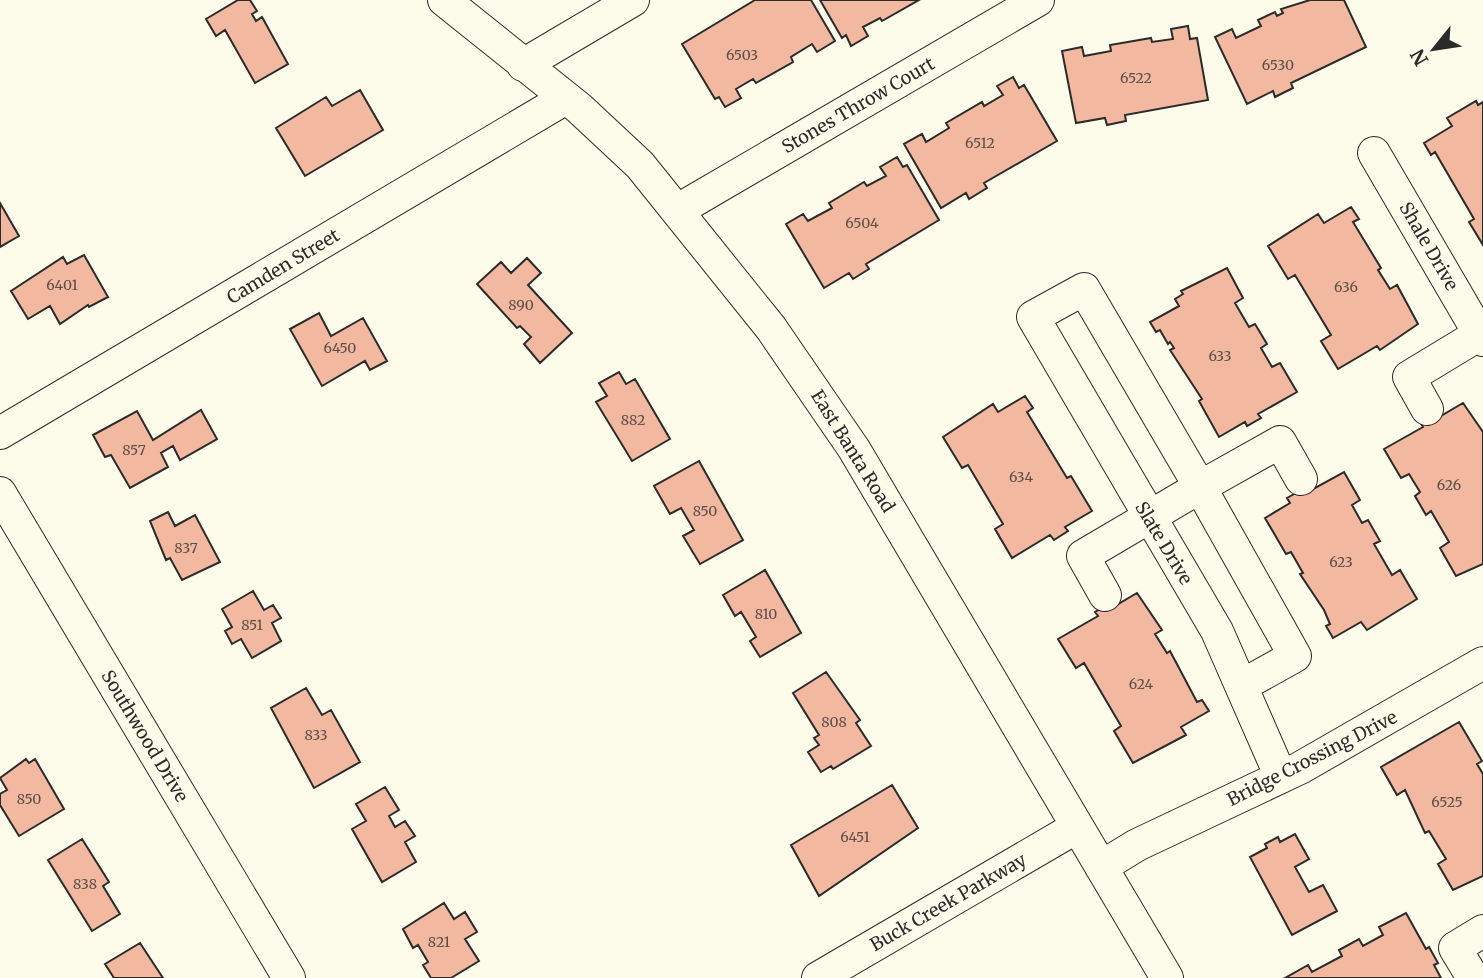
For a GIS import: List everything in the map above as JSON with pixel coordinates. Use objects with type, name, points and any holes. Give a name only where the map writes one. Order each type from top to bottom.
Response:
[{"type":"street","name":"East Banta Road","points":[[444,0],[566,98],[640,165],[771,328],[833,415],[1167,978]]},
{"type":"street","name":"Stones Throw Court","points":[[678,210],[1038,0]]},
{"type":"street","points":[[523,65],[616,4]]},
{"type":"street","name":"Camden Street","points":[[0,433],[566,98]]},
{"type":"street","name":"Shale Drive","points":[[1374,153],[1472,297],[1481,337]]},
{"type":"street","name":"Slate Drive","points":[[1200,487],[1084,289],[1033,317],[1217,632],[1281,777]]},
{"type":"street","points":[[1427,409],[1409,377],[1481,337]]},
{"type":"street","points":[[1105,595],[1083,556],[1280,442],[1301,479]]},
{"type":"street","points":[[1200,487],[1295,656],[1241,686]]},
{"type":"street","name":"Southwood Drive","points":[[0,493],[289,978]]},
{"type":"street","name":"Bridge Crossing Drive","points":[[1101,867],[1137,845],[1281,777],[1482,666]]},
{"type":"street","name":"Buck Creek Parkway","points":[[818,978],[1077,827]]},
{"type":"street","points":[[1473,978],[1455,948],[1483,931]]},
{"type":"building","points":[[238,0],[250,0],[257,11],[252,14],[256,21],[262,17],[288,64],[255,83],[225,30],[216,36],[206,19]]},
{"type":"building","points":[[755,0],[811,0],[835,41],[817,52],[812,44],[791,57],[793,62],[756,83],[753,79],[736,89],[741,98],[725,107],[719,97],[715,99],[682,44]]},
{"type":"building","points":[[820,0],[919,0],[882,21],[880,18],[863,27],[868,36],[851,46],[846,35],[842,38]]},
{"type":"building","points":[[1310,0],[1344,0],[1366,47],[1291,83],[1293,88],[1275,97],[1273,91],[1247,104],[1215,37],[1232,29],[1236,38],[1261,26],[1258,20],[1275,12],[1277,16],[1283,13],[1281,9]]},
{"type":"building","points":[[1188,26],[1190,39],[1197,38],[1208,100],[1125,115],[1126,121],[1107,125],[1105,118],[1076,123],[1062,51],[1082,47],[1084,56],[1111,51],[1110,45],[1151,38],[1152,42],[1173,39],[1171,29]]},
{"type":"building","points":[[1013,77],[1019,88],[1024,85],[1057,141],[984,183],[987,188],[969,199],[966,193],[941,208],[904,144],[922,134],[926,142],[949,128],[946,123],[982,102],[984,106],[1003,95],[997,86]]},
{"type":"building","points":[[360,90],[383,130],[305,176],[276,128],[326,97],[332,106]]},
{"type":"building","points":[[1476,101],[1478,105],[1483,102],[1483,245],[1469,222],[1474,219],[1435,152],[1431,155],[1424,143],[1452,126],[1447,118]]},
{"type":"building","points":[[897,157],[903,167],[907,165],[939,220],[866,264],[869,269],[853,279],[849,273],[824,288],[786,224],[803,214],[808,221],[832,208],[829,203],[864,182],[867,186],[886,176],[880,167]]},
{"type":"building","points":[[0,203],[19,236],[0,247]]},
{"type":"building","points":[[1351,207],[1359,219],[1353,222],[1381,268],[1378,270],[1390,289],[1397,285],[1418,324],[1380,350],[1377,346],[1338,369],[1321,341],[1331,335],[1295,275],[1288,279],[1268,246],[1318,214],[1324,223]]},
{"type":"building","points":[[84,255],[108,297],[89,307],[88,305],[60,324],[50,306],[28,319],[11,291],[63,257],[67,264]]},
{"type":"building","points":[[527,258],[541,273],[528,285],[572,333],[540,363],[524,344],[531,337],[520,326],[517,328],[477,284],[501,262],[511,273]]},
{"type":"building","points":[[1227,268],[1243,298],[1235,303],[1249,327],[1255,324],[1267,344],[1261,348],[1272,367],[1280,363],[1297,392],[1258,414],[1261,418],[1247,426],[1245,422],[1219,437],[1199,401],[1202,399],[1170,350],[1174,348],[1170,342],[1168,344],[1160,330],[1156,332],[1150,322],[1179,306],[1175,299],[1183,294],[1181,291]]},
{"type":"building","points":[[319,313],[331,336],[363,318],[387,361],[370,370],[365,361],[322,386],[290,329]]},
{"type":"building","points":[[619,372],[626,384],[635,379],[670,439],[632,461],[596,402],[607,396],[599,383]]},
{"type":"building","points":[[1025,396],[1033,408],[1027,412],[1067,478],[1071,476],[1092,511],[1065,527],[1068,531],[1054,540],[1050,535],[1012,558],[995,529],[1003,524],[968,465],[962,468],[943,437],[993,404],[998,412]]},
{"type":"building","points":[[1463,403],[1483,432],[1483,564],[1456,576],[1440,548],[1449,542],[1431,511],[1426,515],[1415,496],[1420,492],[1409,474],[1401,478],[1384,449],[1423,427],[1420,422],[1439,417]]},
{"type":"building","points":[[201,410],[217,439],[180,460],[173,446],[161,453],[168,467],[130,488],[111,455],[105,457],[93,435],[137,411],[153,440]]},
{"type":"building","points":[[699,461],[743,540],[700,564],[683,536],[694,530],[681,508],[670,514],[654,486]]},
{"type":"building","points":[[1344,472],[1360,500],[1352,505],[1362,523],[1368,520],[1380,541],[1374,544],[1392,575],[1400,570],[1417,599],[1367,630],[1361,622],[1333,638],[1326,626],[1330,624],[1324,610],[1300,574],[1303,573],[1291,552],[1286,554],[1265,518],[1290,503],[1287,498],[1303,489],[1306,493]]},
{"type":"building","points":[[168,512],[175,526],[195,515],[220,562],[182,580],[170,558],[166,560],[150,521]]},
{"type":"building","points":[[765,570],[801,633],[760,657],[750,641],[756,637],[741,612],[735,616],[723,595]]},
{"type":"building","points":[[253,591],[264,610],[273,605],[281,618],[272,623],[281,641],[252,658],[241,639],[232,644],[225,631],[232,627],[222,609]]},
{"type":"building","points":[[1137,593],[1162,630],[1155,634],[1167,653],[1170,651],[1197,702],[1202,700],[1209,711],[1181,727],[1186,735],[1133,763],[1114,731],[1121,726],[1084,663],[1076,668],[1058,639],[1098,616],[1095,612],[1111,603],[1113,607]]},
{"type":"building","points":[[826,672],[860,720],[856,723],[871,746],[833,769],[831,766],[821,772],[808,752],[819,745],[814,738],[819,735],[793,693]]},
{"type":"building","points":[[306,688],[322,715],[331,710],[360,762],[314,788],[271,708]]},
{"type":"building","points":[[1459,722],[1482,761],[1477,764],[1483,774],[1483,876],[1453,890],[1438,864],[1446,859],[1429,831],[1425,833],[1405,790],[1397,795],[1381,767]]},
{"type":"building","points":[[26,759],[29,763],[35,759],[64,809],[19,836],[0,805],[0,794],[7,790],[0,778]]},
{"type":"building","points":[[892,785],[918,828],[819,896],[791,845]]},
{"type":"building","points":[[385,787],[399,810],[389,816],[395,827],[405,821],[415,836],[405,842],[416,862],[382,882],[352,829],[366,821],[356,804]]},
{"type":"building","points":[[1295,834],[1309,859],[1295,867],[1309,892],[1323,885],[1337,911],[1292,935],[1250,857],[1267,848],[1265,844],[1278,837],[1280,842]]},
{"type":"building","points":[[82,839],[109,882],[103,886],[120,914],[92,931],[48,860]]},
{"type":"building","points":[[444,903],[454,919],[465,912],[477,932],[465,939],[479,961],[451,978],[431,978],[423,965],[428,962],[418,945],[413,948],[403,929]]},
{"type":"building","points":[[1406,913],[1426,949],[1429,947],[1438,963],[1434,965],[1441,978],[1285,978],[1308,965],[1312,972],[1342,956],[1339,950],[1359,939],[1363,946],[1383,935],[1379,927]]},
{"type":"building","points":[[140,943],[163,978],[114,978],[105,964]]}]
